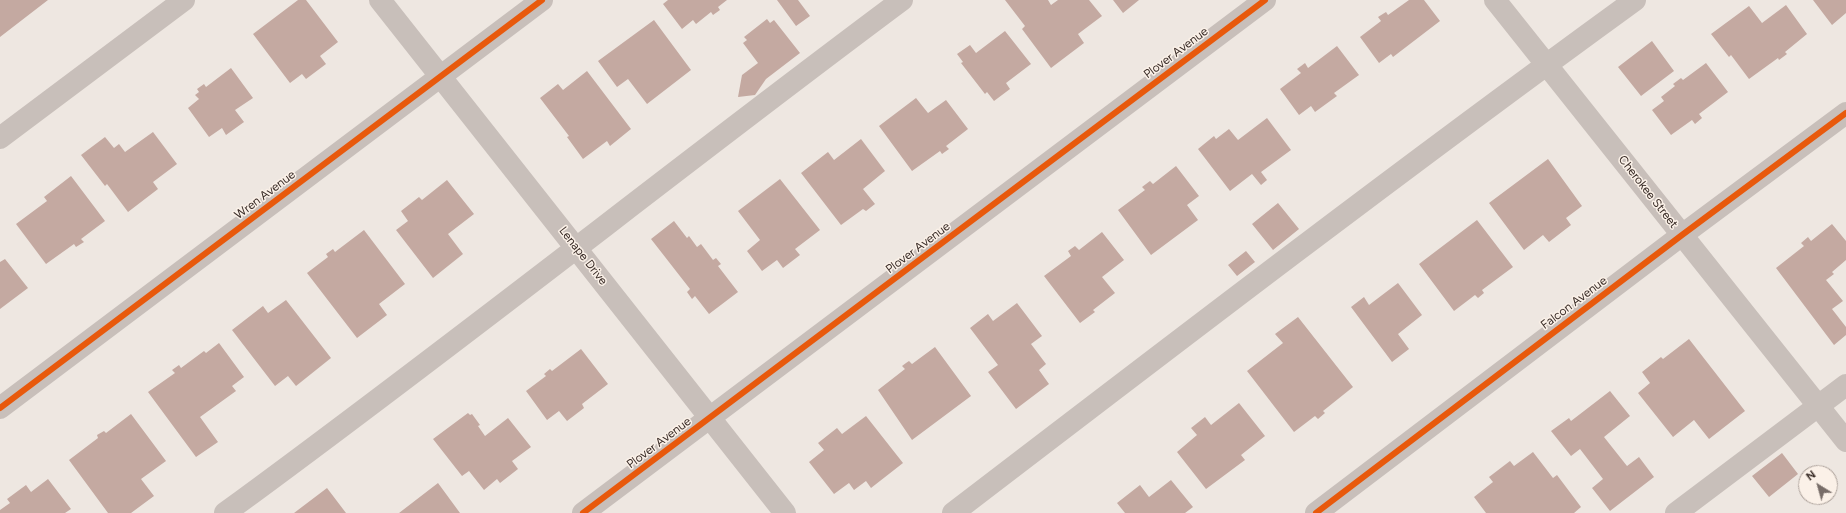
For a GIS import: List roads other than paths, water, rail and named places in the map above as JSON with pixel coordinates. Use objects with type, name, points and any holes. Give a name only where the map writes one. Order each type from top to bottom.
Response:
[{"type":"street","points":[[0,138],[184,0]]},
{"type":"street","name":"Lenape Drive","points":[[380,0],[785,513]]},
{"type":"street","name":"Wren Avenue","points":[[0,408],[542,0]]},
{"type":"street","points":[[225,513],[360,415],[690,159],[902,0]]},
{"type":"street","name":"Plover Avenue","points":[[583,513],[1265,0]]},
{"type":"street","name":"Cherokee Street","points":[[1496,0],[1846,441]]},
{"type":"street","points":[[953,513],[1192,330],[1546,64],[1635,0]]},
{"type":"street","name":"Falcon Avenue","points":[[1316,513],[1682,235],[1846,113]]},
{"type":"street","points":[[1676,513],[1846,385]]}]
